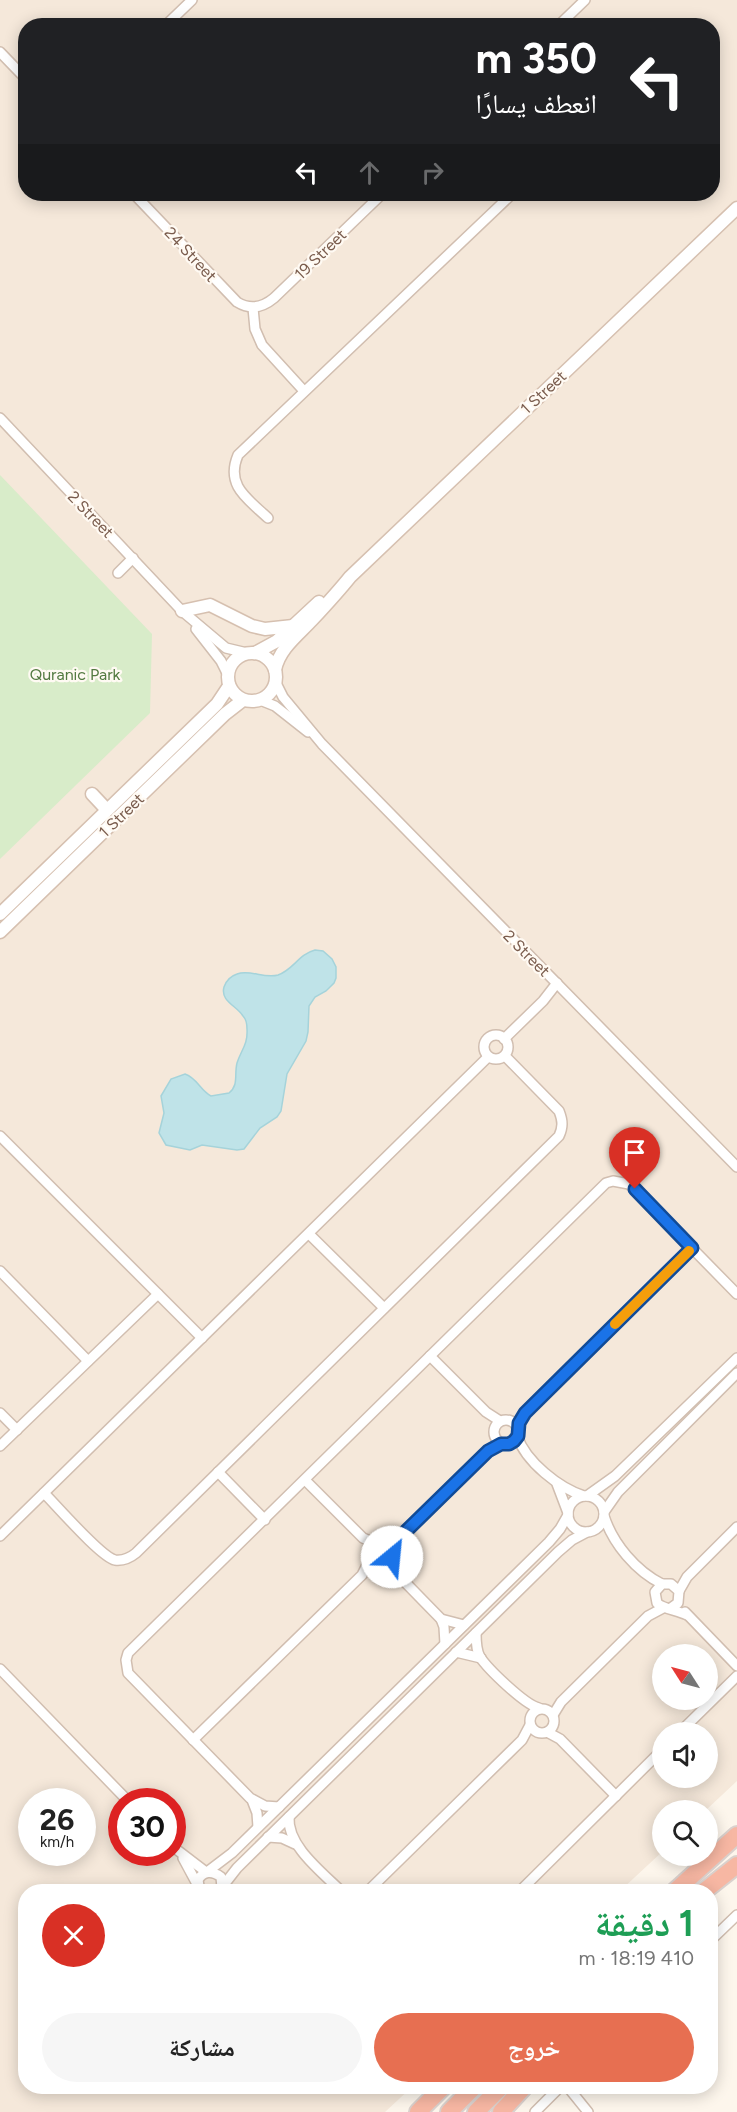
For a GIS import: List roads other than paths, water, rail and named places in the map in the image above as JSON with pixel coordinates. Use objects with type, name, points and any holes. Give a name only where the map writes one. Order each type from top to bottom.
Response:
[{"type":"highway","points":[[683,1884],[737,1835]]},
{"type":"highway","points":[[713,1884],[737,1865]]},
{"type":"highway","points":[[418,2112],[436,2094]]},
{"type":"highway","points":[[448,2112],[467,2094]]},
{"type":"highway","points":[[476,2112],[494,2094]]},
{"type":"highway","points":[[501,2112],[518,2094]]},
{"type":"street","points":[[173,18],[192,0]]},
{"type":"street","points":[[566,18],[585,0]]},
{"type":"street","points":[[0,52],[18,71]]},
{"type":"street","name":"24 Street","points":[[141,201],[237,302],[253,308]]},
{"type":"street","name":"19 Street","points":[[253,308],[264,305],[274,298],[375,201]]},
{"type":"street","points":[[268,518],[237,487],[234,465],[238,455],[505,201]]},
{"type":"street","name":"1 Street","points":[[251,653],[269,647],[350,577],[737,208]]},
{"type":"street","points":[[253,308],[255,329],[262,345],[304,391]]},
{"type":"street","name":"2 Street","points":[[0,418],[182,611],[218,656],[228,680]]},
{"type":"street","points":[[118,573],[133,558]]},
{"type":"street","name":"1 Street","points":[[275,670],[284,649],[350,577]]},
{"type":"street","points":[[182,611],[210,605],[252,626],[265,629],[293,626]]},
{"type":"street","name":"2 Street","points":[[182,611],[226,648],[251,653]]},
{"type":"street","points":[[251,653],[265,657],[275,670],[276,683],[270,693],[252,702],[243,700],[234,694],[228,680],[234,661],[251,653]]},
{"type":"street","name":"1 Street","points":[[0,914],[217,704],[228,680]]},
{"type":"street","name":"2 Street","points":[[276,683],[283,697],[318,739],[737,1167]]},
{"type":"street","name":"1 Street","points":[[0,932],[225,714],[243,700]]},
{"type":"street","name":"2 Street","points":[[260,700],[275,706],[318,739]]},
{"type":"street","points":[[92,794],[107,810]]},
{"type":"street","points":[[504,1039],[559,985]]},
{"type":"street","points":[[494,1035],[504,1039],[508,1047],[505,1056],[497,1060],[488,1057],[483,1047],[487,1039],[494,1035]]},
{"type":"street","points":[[44,1493],[106,1556],[122,1560],[136,1553],[559,1136],[562,1119],[559,1111],[505,1056]]},
{"type":"street","points":[[0,1536],[488,1057]]},
{"type":"street","points":[[0,1136],[202,1338]]},
{"type":"street","points":[[279,1807],[265,1806],[252,1800],[128,1673],[126,1660],[133,1648],[606,1183],[613,1180],[629,1184],[737,1294]]},
{"type":"street","points":[[309,1234],[384,1308]]},
{"type":"street","points":[[499,1439],[517,1432],[525,1413],[692,1248]]},
{"type":"street","points":[[0,1271],[88,1361]]},
{"type":"street","points":[[0,1446],[158,1294]]},
{"type":"street","points":[[430,1356],[486,1412],[499,1439],[522,1449],[557,1484],[598,1501],[617,1545]]},
{"type":"street","points":[[199,1884],[200,1877],[232,1853],[555,1536],[573,1502],[615,1476],[737,1358]]},
{"type":"street","points":[[226,1884],[237,1868],[268,1837],[565,1546],[601,1524],[604,1514],[618,1492],[737,1373]]},
{"type":"street","points":[[486,1412],[505,1420],[517,1432],[522,1449]]},
{"type":"street","points":[[0,1413],[17,1430]]},
{"type":"street","points":[[505,1420],[525,1413]]},
{"type":"street","points":[[193,1740],[362,1575],[388,1565],[399,1538],[499,1439],[505,1420]]},
{"type":"street","points":[[218,1472],[265,1520]]},
{"type":"street","points":[[305,1480],[363,1538],[388,1547],[398,1575],[441,1619],[445,1644]]},
{"type":"street","points":[[557,1484],[574,1528],[617,1545],[649,1577],[661,1602],[687,1615],[737,1666]]},
{"type":"street","points":[[661,1602],[679,1596],[687,1577],[737,1527]]},
{"type":"street","points":[[363,1538],[369,1556],[380,1568],[398,1575]]},
{"type":"street","points":[[362,1575],[369,1556],[380,1544],[399,1538]]},
{"type":"street","points":[[649,1577],[667,1584],[679,1596],[687,1615]]},
{"type":"street","points":[[667,1584],[687,1577]]},
{"type":"street","points":[[375,1884],[522,1740],[542,1724],[561,1702],[648,1616],[661,1602],[667,1584]]},
{"type":"street","points":[[441,1619],[464,1625]]},
{"type":"street","points":[[476,1633],[481,1658],[542,1724],[560,1739],[616,1796]]},
{"type":"street","points":[[456,1652],[481,1658]]},
{"type":"street","points":[[0,1669],[115,1788]]},
{"type":"street","points":[[690,1722],[737,1676]]},
{"type":"street","points":[[524,1702],[542,1708]]},
{"type":"street","points":[[542,1724],[533,1712],[561,1702]]},
{"type":"street","points":[[542,1708],[542,1724]]},
{"type":"street","points":[[527,1884],[652,1760]]},
{"type":"street","points":[[252,1800],[257,1813],[258,1827]]},
{"type":"street","points":[[289,1817],[290,1831],[295,1844]]},
{"type":"street","points":[[268,1837],[282,1838],[295,1844],[334,1884]]},
{"type":"street","points":[[186,1858],[206,1872],[217,1873],[221,1884]]},
{"type":"street","points":[[186,1865],[196,1884]]},
{"type":"street","points":[[718,1934],[736,1919]]},
{"type":"street","points":[[535,2112],[553,2094]]},
{"type":"street","points":[[573,2094],[588,2112]]},
{"type":"water","points":[[315,950],[323,951],[332,959],[336,967],[336,978],[334,983],[315,997],[309,1006],[306,1041],[287,1074],[281,1111],[277,1117],[260,1128],[244,1149],[202,1145],[190,1150],[166,1145],[159,1133],[164,1113],[161,1096],[171,1079],[185,1074],[193,1078],[211,1096],[229,1093],[234,1087],[237,1063],[245,1043],[247,1027],[244,1017],[224,996],[227,981],[242,973],[278,975]]},
{"type":"park label","name":"Quranic Park","points":[[75,674]]}]
